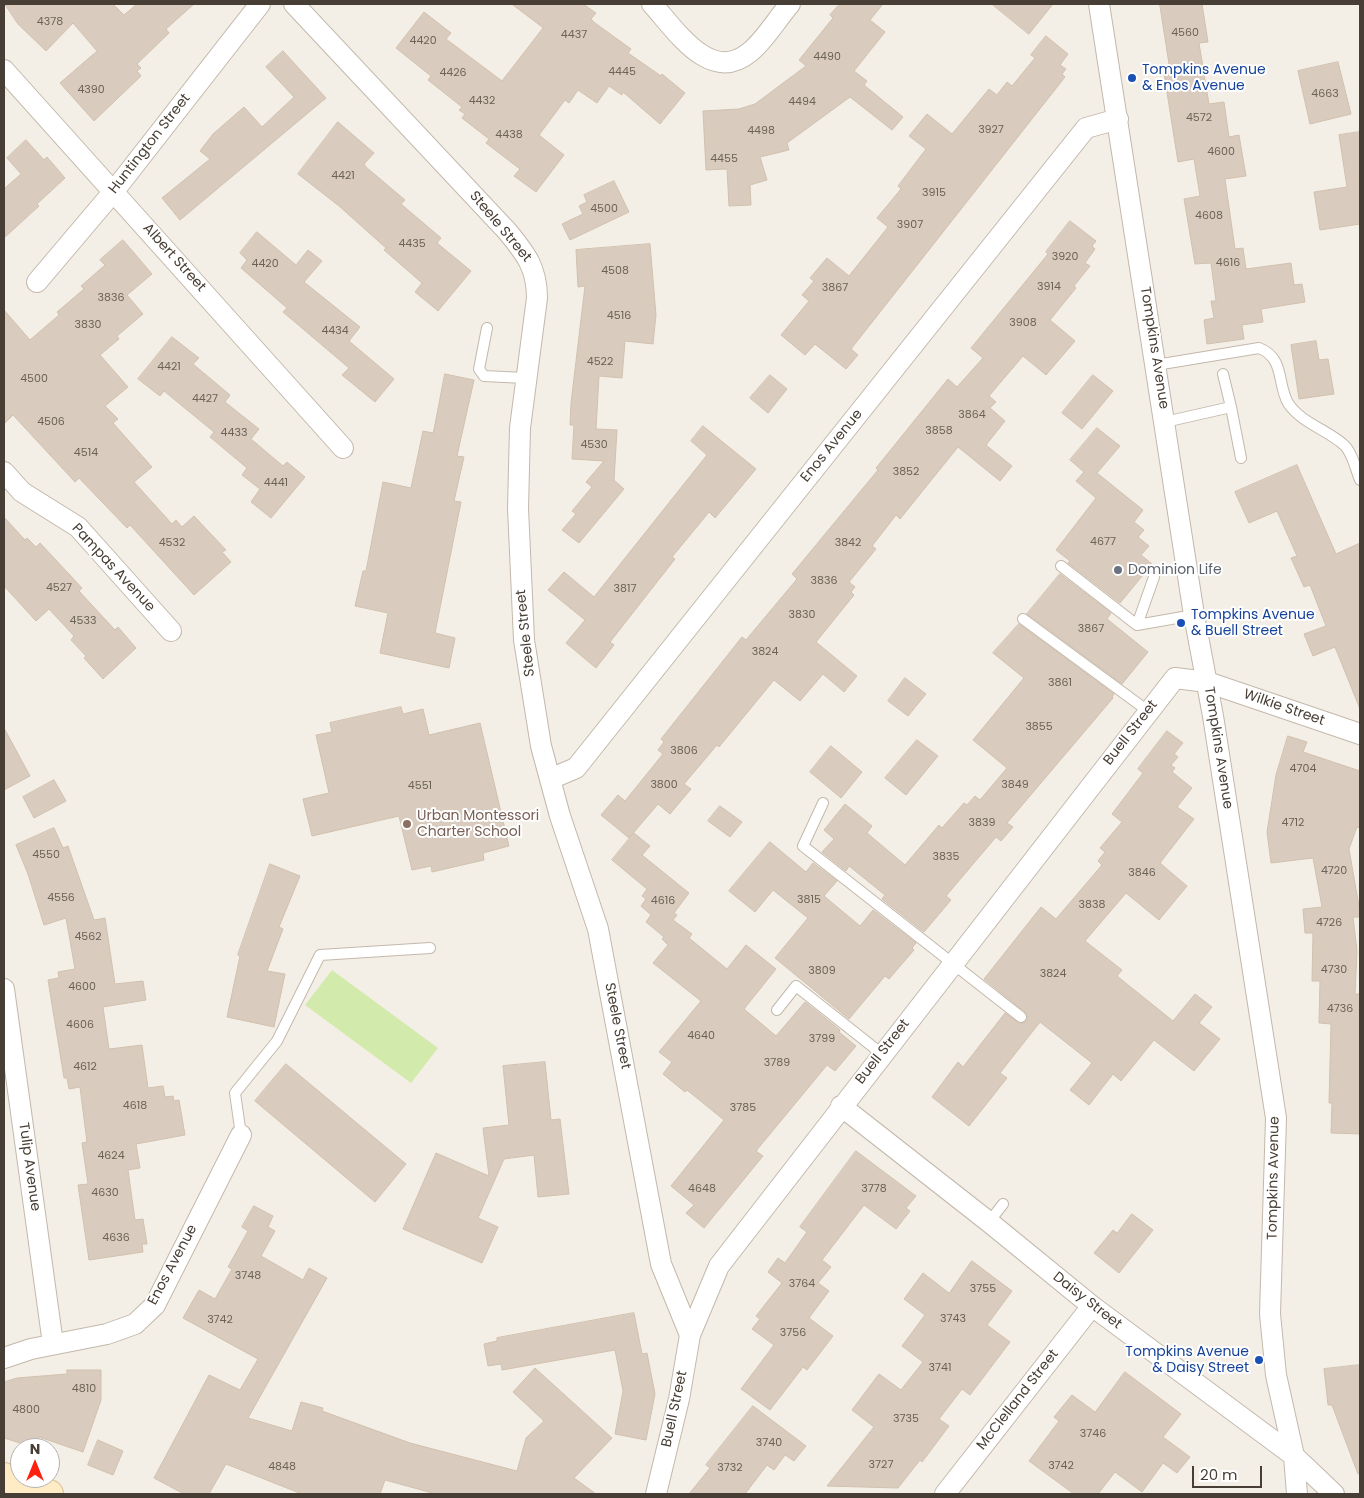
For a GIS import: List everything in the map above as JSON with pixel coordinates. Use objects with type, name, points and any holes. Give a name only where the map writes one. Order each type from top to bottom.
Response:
[{"type":"main road","points":[[4,1477],[49,1494]]},
{"type":"street","name":"Huntington Street","points":[[38,282],[114,191],[260,4]]},
{"type":"street","name":"Steele Street","points":[[294,4],[507,232],[533,267],[537,282],[537,298],[526,378],[519,455],[519,572],[524,640],[541,746],[598,929],[661,1264],[690,1335]]},
{"type":"street","points":[[652,4],[695,51],[706,59],[721,63],[738,60],[751,52],[790,4]]},
{"type":"street","name":"Tompkins Avenue","points":[[1100,4],[1194,615],[1207,682],[1276,1118],[1270,1314],[1276,1375],[1294,1456],[1297,1494]]},
{"type":"street","name":"Albert Street","points":[[4,70],[343,448]]},
{"type":"street","name":"Enos Avenue","points":[[550,779],[576,768],[1086,128],[1118,119]]},
{"type":"street","name":"Pampas Avenue","points":[[4,472],[22,492],[78,527],[171,632]]},
{"type":"street","name":"Buell Street","points":[[656,1494],[679,1399],[690,1335],[718,1266],[1175,678],[1207,682]]},
{"type":"street","name":"Wilkie Street","points":[[1207,682],[1360,734]]},
{"type":"street","name":"Tulip Avenue","points":[[4,989],[53,1344]]},
{"type":"street","name":"Daisy Street","points":[[841,1106],[990,1222],[1092,1306],[1294,1456],[1334,1494]]},
{"type":"street","name":"Enos Avenue","points":[[4,1358],[53,1344],[107,1334],[135,1324],[155,1304],[241,1135]]},
{"type":"street","name":"McClelland Street","points":[[945,1494],[1092,1306]]},
{"type":"lane","points":[[487,328],[479,369],[484,376],[526,378]]},
{"type":"lane","points":[[1156,365],[1259,348],[1269,352],[1275,360],[1288,403],[1302,416],[1346,446],[1360,480]]},
{"type":"lane","points":[[1224,374],[1241,458]]},
{"type":"lane","points":[[1165,422],[1231,407]]},
{"type":"lane","points":[[1061,566],[1137,625],[1194,615]]},
{"type":"lane","points":[[1137,625],[1154,577]]},
{"type":"lane","points":[[1023,619],[1148,711]]},
{"type":"lane","points":[[823,803],[803,846],[1020,1018]]},
{"type":"lane","points":[[241,1135],[234,1094],[277,1041],[320,955],[430,948]]},
{"type":"lane","points":[[777,1010],[796,986],[882,1054]]},
{"type":"lane","points":[[990,1222],[1003,1204]]},
{"type":"green space","points":[[332,970],[438,1048],[411,1083],[305,1005]]},
{"type":"building","points":[[5,4],[113,4],[124,15],[137,4],[194,4],[166,29],[169,33],[137,64],[141,68],[137,71],[141,76],[94,121],[60,83],[97,51],[73,23],[46,51],[18,24]]},
{"type":"building","points":[[512,4],[583,4],[596,13],[591,19],[595,23],[631,49],[628,53],[661,76],[662,74],[685,93],[660,124],[623,92],[622,95],[609,86],[597,103],[578,90],[569,103],[565,100],[539,135],[564,155],[536,192],[514,176],[520,169],[486,143],[489,139],[462,118],[465,114],[459,110],[462,107],[428,80],[431,76],[396,48],[424,12],[451,33],[446,39],[502,81],[543,28]]},
{"type":"building","points":[[840,4],[883,4],[870,20],[885,32],[854,71],[867,81],[864,85],[903,117],[892,130],[850,97],[787,143],[789,150],[760,157],[767,180],[750,185],[751,205],[729,206],[727,169],[706,170],[703,111],[739,109],[755,104],[806,66],[799,60],[833,18],[830,15]]},
{"type":"building","points":[[992,4],[1053,4],[1029,34]]},
{"type":"building","points":[[1160,4],[1202,4],[1208,42],[1199,43],[1209,104],[1224,102],[1229,137],[1239,135],[1246,176],[1225,179],[1235,249],[1243,248],[1246,269],[1291,263],[1294,285],[1302,284],[1305,302],[1261,309],[1263,322],[1242,325],[1244,339],[1207,344],[1204,320],[1214,318],[1211,301],[1216,301],[1211,263],[1195,264],[1184,199],[1200,196],[1194,159],[1178,162],[1163,67],[1169,66]]},
{"type":"building","points":[[1046,36],[1068,54],[1060,65],[1066,69],[1062,74],[1065,77],[851,349],[858,355],[846,369],[815,344],[805,355],[781,335],[809,301],[802,295],[814,281],[810,278],[827,258],[849,276],[888,227],[877,218],[901,189],[898,186],[926,149],[909,136],[927,114],[952,134],[989,89],[997,95],[1007,82],[1012,86],[1035,58],[1031,55]]},
{"type":"building","points":[[283,51],[326,98],[180,220],[162,198],[210,159],[200,151],[213,134],[244,107],[262,127],[294,97],[266,67]]},
{"type":"building","points":[[1338,62],[1351,114],[1310,124],[1298,71]]},
{"type":"building","points":[[338,122],[374,153],[364,164],[366,167],[405,200],[401,204],[441,238],[437,243],[471,271],[438,311],[415,292],[422,283],[384,250],[386,248],[339,206],[298,174]]},
{"type":"building","points":[[1360,132],[1360,224],[1320,230],[1314,192],[1347,187],[1339,135]]},
{"type":"building","points":[[26,140],[44,160],[47,157],[65,178],[37,204],[39,206],[4,238],[4,189],[21,174],[7,158]]},
{"type":"building","points":[[614,181],[629,212],[570,240],[562,224],[583,214],[579,206],[587,202],[584,195]]},
{"type":"building","points":[[1070,221],[1096,241],[1092,246],[1095,249],[1085,263],[1090,266],[1074,286],[1076,288],[1050,320],[1075,341],[1046,375],[1023,356],[989,396],[996,402],[990,408],[1005,421],[986,445],[1012,466],[1000,481],[958,447],[900,519],[896,515],[872,546],[876,549],[849,582],[855,587],[851,592],[854,595],[816,642],[857,676],[844,692],[823,674],[800,701],[774,680],[719,747],[717,745],[684,784],[691,789],[670,814],[658,804],[629,838],[601,815],[618,795],[625,801],[663,754],[658,750],[664,742],[661,739],[742,637],[746,640],[797,579],[792,574],[878,470],[876,468],[948,379],[957,387],[983,358],[971,348],[1048,254],[1046,252]]},
{"type":"building","points":[[257,232],[296,265],[308,250],[322,261],[304,282],[360,327],[349,341],[394,379],[375,402],[342,375],[349,368],[283,312],[287,308],[241,268],[247,260],[240,253]]},
{"type":"building","points":[[123,240],[152,274],[127,295],[143,314],[117,336],[119,339],[100,355],[128,387],[105,406],[118,419],[113,423],[152,467],[134,482],[172,524],[176,520],[182,527],[194,516],[226,550],[222,552],[231,562],[194,595],[130,525],[127,528],[79,478],[75,482],[13,415],[4,424],[4,310],[30,340],[59,315],[57,312],[84,289],[81,286],[105,265],[100,260]]},
{"type":"building","points":[[650,244],[656,315],[653,344],[625,341],[622,378],[599,376],[596,429],[617,430],[614,480],[624,489],[579,543],[562,530],[576,514],[572,511],[592,487],[586,482],[604,461],[572,459],[574,425],[570,425],[571,403],[585,286],[578,287],[576,250]]},
{"type":"building","points":[[172,337],[199,358],[193,364],[230,395],[225,402],[259,429],[251,439],[283,466],[287,462],[305,477],[271,518],[251,502],[260,489],[242,475],[247,468],[210,437],[214,432],[164,391],[160,396],[138,379]]},
{"type":"building","points":[[1316,341],[1319,360],[1328,359],[1334,394],[1299,399],[1291,345]]},
{"type":"building","points":[[445,374],[474,380],[457,456],[464,457],[454,501],[461,502],[435,633],[455,638],[449,668],[380,653],[388,613],[355,606],[363,571],[366,571],[383,482],[411,488],[423,431],[433,433]]},
{"type":"building","points":[[770,375],[787,389],[768,413],[750,398]]},
{"type":"building","points":[[1093,375],[1113,391],[1082,429],[1062,413]]},
{"type":"building","points":[[703,426],[756,469],[715,518],[709,512],[672,557],[675,559],[610,642],[614,645],[596,668],[566,643],[585,620],[548,590],[564,572],[594,597],[707,455],[691,441]]},
{"type":"building","points":[[1097,428],[1120,446],[1097,473],[1143,510],[1134,522],[1144,530],[1138,537],[1149,546],[1141,555],[1152,564],[1120,603],[1068,563],[1070,561],[1056,550],[1096,498],[1076,481],[1084,472],[1070,460]]},
{"type":"building","points":[[1297,465],[1336,554],[1360,543],[1360,709],[1335,647],[1313,656],[1304,634],[1326,626],[1310,585],[1304,587],[1291,558],[1297,556],[1277,511],[1249,523],[1235,492]]},
{"type":"building","points":[[4,517],[25,540],[27,538],[36,547],[40,543],[82,588],[79,591],[115,630],[118,627],[136,648],[103,679],[71,640],[74,636],[49,609],[36,621],[4,586]]},
{"type":"building","points":[[1060,574],[1111,613],[1107,619],[1148,652],[1122,684],[1027,614]]},
{"type":"building","points":[[1019,624],[1114,694],[1113,698],[1007,823],[1013,827],[1001,841],[996,837],[946,896],[951,900],[924,932],[882,899],[885,895],[849,866],[846,871],[822,852],[834,839],[824,830],[845,804],[872,826],[867,833],[905,865],[939,825],[942,828],[964,803],[967,805],[975,796],[980,800],[1007,768],[973,740],[1024,678],[993,653]]},
{"type":"building","points":[[905,678],[926,694],[908,716],[888,701]]},
{"type":"building","points":[[401,707],[403,714],[423,709],[429,735],[480,723],[509,846],[483,853],[484,860],[432,872],[431,866],[412,870],[399,816],[312,836],[303,799],[329,793],[316,735],[332,732],[330,723]]},
{"type":"building","points":[[4,728],[30,776],[4,790]]},
{"type":"building","points":[[1167,731],[1183,743],[1174,754],[1178,757],[1171,765],[1175,768],[1172,772],[1192,788],[1177,807],[1194,819],[1160,863],[1187,886],[1159,920],[1126,893],[1085,941],[1122,970],[1117,976],[1173,1021],[1195,994],[1212,1007],[1199,1023],[1220,1039],[1194,1071],[1154,1040],[1121,1081],[1113,1074],[1089,1105],[1070,1090],[1092,1063],[1040,1022],[1000,1073],[1007,1078],[969,1126],[932,1097],[958,1062],[963,1067],[1005,1013],[1020,1024],[1026,1022],[1028,1017],[1025,1012],[984,979],[1041,907],[1056,919],[1102,865],[1098,861],[1105,852],[1100,848],[1122,822],[1112,814],[1143,773],[1138,769]]},
{"type":"building","points":[[1288,736],[1307,742],[1303,752],[1360,771],[1360,828],[1357,827],[1349,849],[1360,912],[1360,917],[1353,917],[1357,951],[1355,994],[1360,994],[1360,1134],[1331,1133],[1332,1103],[1329,1103],[1331,1024],[1319,1023],[1320,981],[1312,981],[1313,933],[1305,933],[1303,909],[1322,907],[1313,858],[1271,863],[1267,832],[1276,775]]},
{"type":"building","points":[[917,740],[938,756],[906,795],[885,778]]},
{"type":"building","points":[[831,746],[862,772],[841,798],[810,772]]},
{"type":"building","points":[[54,780],[66,801],[34,818],[23,797]]},
{"type":"building","points":[[720,806],[742,822],[730,837],[708,821]]},
{"type":"building","points":[[54,828],[63,848],[68,846],[94,920],[105,918],[115,984],[143,981],[146,1000],[103,1007],[109,1049],[142,1045],[148,1088],[163,1086],[165,1097],[173,1096],[174,1101],[179,1100],[185,1135],[136,1144],[140,1168],[128,1170],[135,1220],[143,1219],[147,1244],[142,1244],[143,1252],[89,1260],[78,1185],[88,1184],[82,1143],[87,1142],[80,1087],[69,1089],[67,1078],[64,1078],[48,980],[59,978],[58,972],[75,969],[66,918],[44,925],[28,874],[16,845]]},
{"type":"building","points":[[634,833],[650,846],[642,855],[689,893],[674,913],[677,915],[673,920],[692,934],[689,938],[727,969],[746,945],[776,969],[744,1009],[776,1036],[805,1002],[840,1030],[839,1032],[856,1046],[835,1071],[827,1065],[756,1151],[763,1156],[704,1228],[686,1213],[694,1205],[671,1186],[724,1120],[687,1090],[685,1092],[663,1074],[672,1062],[659,1052],[701,1001],[653,963],[668,945],[662,939],[664,937],[646,922],[651,915],[641,906],[646,899],[642,896],[647,889],[612,860]]},
{"type":"building","points":[[770,842],[806,872],[813,863],[837,881],[824,896],[860,926],[873,910],[916,943],[912,948],[914,950],[889,979],[885,976],[849,1019],[775,958],[808,918],[773,890],[755,912],[729,891]]},
{"type":"building","points":[[270,864],[300,876],[279,927],[283,929],[267,971],[285,974],[274,1027],[227,1017],[240,956],[238,955]]},
{"type":"building","points":[[545,1062],[551,1120],[560,1119],[569,1194],[538,1197],[534,1155],[504,1159],[478,1218],[498,1227],[482,1263],[403,1229],[436,1153],[489,1176],[483,1128],[509,1125],[503,1066]]},
{"type":"building","points":[[286,1064],[406,1164],[375,1202],[255,1101]]},
{"type":"building","points":[[856,1151],[916,1196],[906,1208],[910,1211],[896,1229],[864,1205],[822,1260],[831,1267],[818,1283],[829,1291],[809,1318],[833,1336],[807,1370],[803,1367],[770,1410],[741,1389],[774,1345],[752,1329],[760,1319],[756,1316],[782,1283],[768,1272],[778,1258],[785,1263],[807,1232],[800,1227]]},
{"type":"building","points":[[254,1206],[273,1216],[268,1227],[275,1231],[261,1256],[303,1280],[309,1268],[327,1278],[248,1418],[292,1431],[301,1402],[323,1408],[322,1411],[410,1443],[517,1471],[526,1438],[544,1421],[513,1392],[535,1368],[612,1438],[574,1478],[596,1494],[436,1494],[385,1480],[380,1494],[302,1494],[226,1464],[209,1494],[184,1494],[154,1478],[209,1375],[240,1390],[258,1359],[183,1318],[199,1290],[215,1299],[232,1269],[228,1267],[248,1231],[242,1227]]},
{"type":"building","points":[[1132,1214],[1153,1230],[1119,1273],[1094,1253],[1113,1230],[1117,1233]]},
{"type":"building","points":[[972,1261],[1012,1291],[987,1325],[1010,1342],[970,1395],[962,1389],[939,1419],[949,1426],[922,1462],[920,1460],[898,1488],[827,1486],[874,1427],[852,1410],[879,1374],[901,1390],[923,1362],[902,1346],[925,1315],[904,1299],[923,1273],[949,1293]]},
{"type":"building","points":[[634,1313],[642,1354],[647,1353],[655,1394],[646,1440],[615,1434],[623,1391],[615,1350],[502,1370],[501,1364],[488,1366],[484,1344],[497,1341],[497,1338]]},
{"type":"building","points":[[1360,1365],[1360,1473],[1358,1474],[1332,1405],[1328,1405],[1324,1369]]},
{"type":"building","points":[[67,1370],[101,1370],[101,1400],[83,1452],[60,1444],[60,1438],[10,1438],[10,1440],[4,1438],[4,1382],[17,1378],[67,1374]]},
{"type":"building","points":[[1125,1372],[1181,1414],[1163,1437],[1190,1457],[1177,1473],[1163,1463],[1142,1492],[1115,1472],[1098,1494],[1074,1494],[1029,1461],[1059,1421],[1054,1417],[1072,1395],[1095,1412]]},
{"type":"building","points":[[753,1406],[806,1446],[794,1461],[785,1455],[774,1470],[767,1465],[745,1494],[689,1494],[710,1468],[706,1465]]},
{"type":"building","points":[[98,1440],[123,1451],[113,1475],[88,1465]]},
{"type":"place","name":"Tompkins Avenue & Enos Avenue","points":[[1132,78]]},
{"type":"place","name":"Dominion Life","points":[[1118,570]]},
{"type":"place","name":"Tompkins Avenue & Buell Street","points":[[1181,623]]},
{"type":"place","name":"Urban Montessori Charter School","points":[[407,824]]},
{"type":"place","name":"Tompkins Avenue & Daisy Street","points":[[1259,1360]]}]
